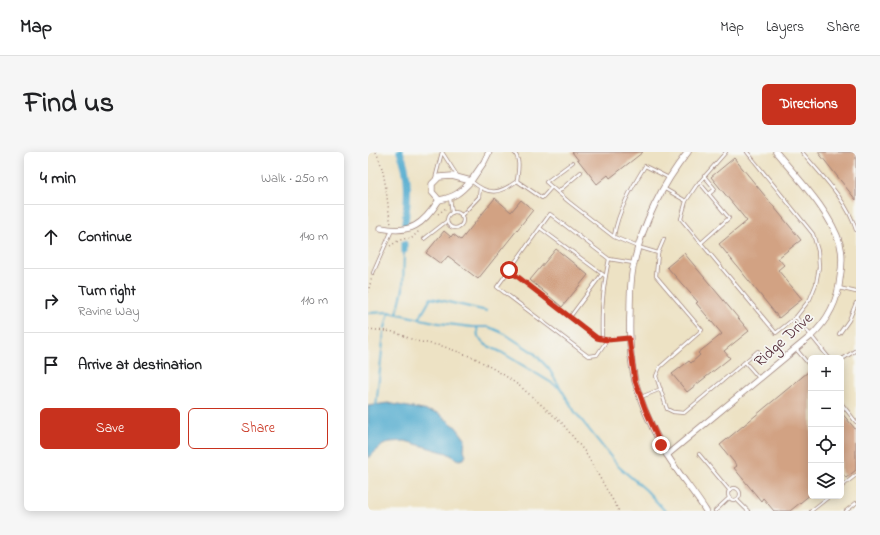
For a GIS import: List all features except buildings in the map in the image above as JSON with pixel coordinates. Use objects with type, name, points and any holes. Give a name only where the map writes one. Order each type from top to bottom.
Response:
[{"type":"street","points":[[382,228],[392,230],[413,228],[431,213],[439,200],[450,198],[460,193],[471,181],[489,152]]},
{"type":"street","points":[[688,152],[664,188],[648,219],[638,247],[630,291],[629,338],[635,381],[640,397],[658,438],[667,455],[707,511]]},
{"type":"street","name":"Ridge Drive","points":[[667,455],[811,336],[826,319],[835,302],[839,288],[842,265],[840,245],[833,226],[821,208],[776,152]]},
{"type":"street","points":[[439,200],[432,192],[432,184],[439,177],[452,176],[471,181]]},
{"type":"lane","points":[[442,152],[459,178]]},
{"type":"lane","points":[[435,181],[442,152]]},
{"type":"lane","points":[[471,181],[488,192],[497,192],[506,189],[517,181],[519,165],[514,152]]},
{"type":"lane","points":[[726,152],[699,182],[686,201],[681,219],[776,333],[796,317],[810,299],[816,284],[820,267],[818,251],[813,234],[747,152]]},
{"type":"lane","points":[[802,152],[839,197],[853,220],[856,230]]},
{"type":"lane","points":[[573,162],[546,182],[614,237],[658,253]]},
{"type":"lane","points":[[614,237],[616,224],[631,189],[645,166],[670,178]]},
{"type":"lane","points":[[558,192],[581,172]]},
{"type":"lane","points":[[704,176],[715,189],[709,194]]},
{"type":"lane","points":[[517,181],[542,198],[552,187]]},
{"type":"lane","points":[[699,182],[729,218],[701,243]]},
{"type":"lane","points":[[447,221],[450,226],[457,227],[462,222],[462,216],[479,197],[480,188]]},
{"type":"lane","points":[[664,188],[686,201]]},
{"type":"lane","points":[[450,198],[452,213]]},
{"type":"lane","points":[[424,239],[447,221],[448,216],[452,213],[458,213],[462,216]]},
{"type":"lane","points":[[607,340],[597,355],[588,356],[496,287],[550,214],[609,259],[634,263]]},
{"type":"lane","points":[[540,228],[604,275]]},
{"type":"lane","points":[[372,273],[392,230]]},
{"type":"lane","points":[[664,239],[658,253],[656,276],[702,330],[660,367],[656,376],[667,409],[673,412],[684,413],[758,351]]},
{"type":"lane","points":[[602,339],[604,275],[609,259]]},
{"type":"lane","points":[[509,270],[597,338],[607,340],[629,338]]},
{"type":"lane","points":[[570,317],[604,275]]},
{"type":"lane","points":[[839,288],[856,292]]},
{"type":"lane","points":[[839,334],[849,320],[856,303]]},
{"type":"lane","points":[[796,317],[827,355]]},
{"type":"lane","points":[[796,349],[808,363]]},
{"type":"lane","points":[[844,359],[856,350]]},
{"type":"lane","points":[[745,362],[760,379]]},
{"type":"lane","points":[[640,397],[661,389]]},
{"type":"lane","points":[[844,407],[856,422]]},
{"type":"lane","points":[[699,454],[730,491],[728,493],[730,498]]},
{"type":"lane","points":[[844,485],[856,475]]},
{"type":"lane","points":[[730,491],[734,489],[739,491],[740,496],[737,500]]},
{"type":"lane","points":[[730,498],[732,500],[737,500],[748,511]]},
{"type":"lane","points":[[715,511],[730,498]]},
{"type":"lane","points":[[812,511],[826,499]]},
{"type":"lane","points":[[846,511],[856,503]]},
{"type":"path","points":[[376,152],[381,162],[386,180],[392,230]]},
{"type":"path","points":[[387,248],[407,238],[411,239]]},
{"type":"path","points":[[368,292],[372,273]]},
{"type":"path","points":[[368,329],[394,332],[416,341],[442,346],[475,358],[521,387],[562,424],[581,447],[619,511]]},
{"type":"water","points":[[388,403],[438,413],[456,427],[465,439],[464,450],[466,455],[464,459],[459,460],[447,453],[405,441],[390,442],[383,445],[368,458],[368,406]]},
{"type":"waterway","points":[[400,152],[407,178],[405,223]]},
{"type":"waterway","points":[[404,244],[404,250]]},
{"type":"waterway","points":[[397,313],[403,289],[404,250]]},
{"type":"waterway","points":[[419,319],[431,298],[487,311]]},
{"type":"waterway","points":[[368,313],[389,312],[439,323],[472,327],[489,327],[505,334],[534,353],[549,369],[575,412],[619,467],[646,490],[665,511]]},
{"type":"waterway","points":[[385,328],[389,312]]},
{"type":"waterway","points":[[477,327],[478,337],[486,345],[501,352],[560,388]]},
{"type":"waterway","points":[[376,407],[384,332]]},
{"type":"route","points":[[509,270],[597,338],[607,340],[629,338],[635,381],[640,397],[661,445]]}]
